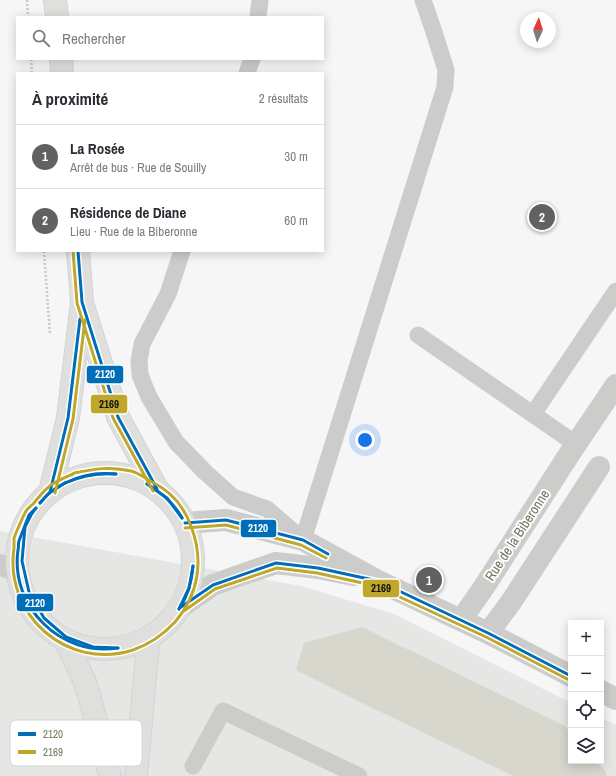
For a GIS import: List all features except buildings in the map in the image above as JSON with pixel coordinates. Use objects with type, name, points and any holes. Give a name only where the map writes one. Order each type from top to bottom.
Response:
[{"type":"main road","points":[[55,0],[57,16]]},
{"type":"main road","points":[[60,60],[62,72]]},
{"type":"main road","points":[[50,492],[68,418],[82,302],[78,252]]},
{"type":"main road","points":[[82,302],[118,417],[157,489]]},
{"type":"main road","points":[[103,473],[131,476],[157,489],[173,504],[185,523],[192,544],[194,566],[190,587],[181,608],[167,624],[150,638],[129,646],[108,650],[86,648],[65,640],[47,628],[32,611],[9,568],[30,514],[50,492],[75,478],[103,473]]},
{"type":"main road","points":[[141,720],[150,638]]},
{"type":"main road","points":[[65,640],[85,682],[96,720]]},
{"type":"main road","points":[[107,766],[110,776]]},
{"type":"main road","points":[[136,776],[137,766]]},
{"type":"street","name":"Rue de la Biberonne","points":[[461,620],[616,385]]},
{"type":"street","points":[[488,633],[607,472],[574,447]]},
{"type":"street","points":[[185,523],[226,520],[303,540],[378,581],[488,633],[568,674]]},
{"type":"street","points":[[181,608],[213,585],[276,563],[318,568],[378,581]]},
{"type":"street","points":[[604,693],[616,699]]},
{"type":"lane","points":[[258,16],[260,0]]},
{"type":"lane","points":[[182,252],[168,294],[142,344],[139,361],[140,375],[176,442],[205,472],[233,497],[267,509],[303,540],[445,87],[446,70],[423,0]]},
{"type":"lane","points":[[247,72],[252,60]]},
{"type":"lane","points":[[533,414],[616,291]]},
{"type":"lane","points":[[418,335],[533,414],[574,447]]},
{"type":"lane","points":[[193,766],[223,711],[359,776]]},
{"type":"path","points":[[26,0],[28,16]]},
{"type":"path","points":[[31,60],[32,72]]},
{"type":"shaded area","points":[[0,531],[301,586],[394,614],[568,701],[568,764],[604,764],[604,719],[616,725],[616,776],[0,776]]},
{"type":"shaded area","points":[[362,627],[565,726],[568,730],[568,764],[597,764],[601,766],[607,776],[513,776],[296,670],[304,643]]},
{"type":"transit line","name":"2169","points":[[73,252],[77,303],[113,418],[153,491]]},
{"type":"transit line","name":"2120","points":[[78,252],[82,302],[118,417],[157,489]]},
{"type":"transit line","name":"2120","points":[[50,492],[68,418],[80,319]]},
{"type":"transit line","name":"2169","points":[[55,493],[73,419],[85,320]]},
{"type":"transit line","name":"2169","points":[[73,474],[56,482],[46,489],[27,510],[22,520],[14,538],[14,572],[19,595],[30,615],[45,632],[64,645],[85,652],[109,654],[139,648],[156,639],[166,631],[175,622],[189,600],[194,588],[198,564],[195,539],[191,526],[185,512],[171,495],[137,473],[124,469],[109,468],[74,473]]},
{"type":"transit line","name":"2120","points":[[65,483],[90,475],[103,473],[116,474]]},
{"type":"transit line","name":"2120","points":[[65,483],[77,478],[103,474],[116,474]]},
{"type":"transit line","name":"2120","points":[[40,503],[51,492],[65,483]]},
{"type":"transit line","name":"2120","points":[[40,503],[49,493],[65,483]]},
{"type":"transit line","name":"2120","points":[[147,484],[167,499],[182,518]]},
{"type":"transit line","name":"2120","points":[[147,484],[167,498],[182,518]]},
{"type":"transit line","name":"2120","points":[[36,508],[25,527],[22,561],[29,592],[44,618],[66,637],[93,647],[118,648]]},
{"type":"transit line","name":"2120","points":[[36,508],[29,515],[19,541],[18,550],[18,571],[22,591],[31,608],[44,624],[59,636],[77,644],[97,649],[118,648]]},
{"type":"transit line","name":"2120","points":[[185,523],[226,520],[303,540],[328,554]]},
{"type":"transit line","name":"2169","points":[[185,528],[226,525],[301,545],[326,558]]},
{"type":"transit line","name":"2120","points":[[181,607],[213,585],[276,563],[318,568],[378,581],[488,633],[568,674]]},
{"type":"transit line","name":"2120","points":[[179,609],[189,588],[193,566]]},
{"type":"transit line","name":"2120","points":[[179,609],[189,588],[193,566]]},
{"type":"transit line","name":"2169","points":[[184,611],[215,589],[277,568],[317,573],[376,586],[486,637],[568,679]]},
{"type":"place","name":"Résidence de Diane","points":[[542,217]]},
{"type":"place","name":"La Rosée","points":[[429,580]]}]
